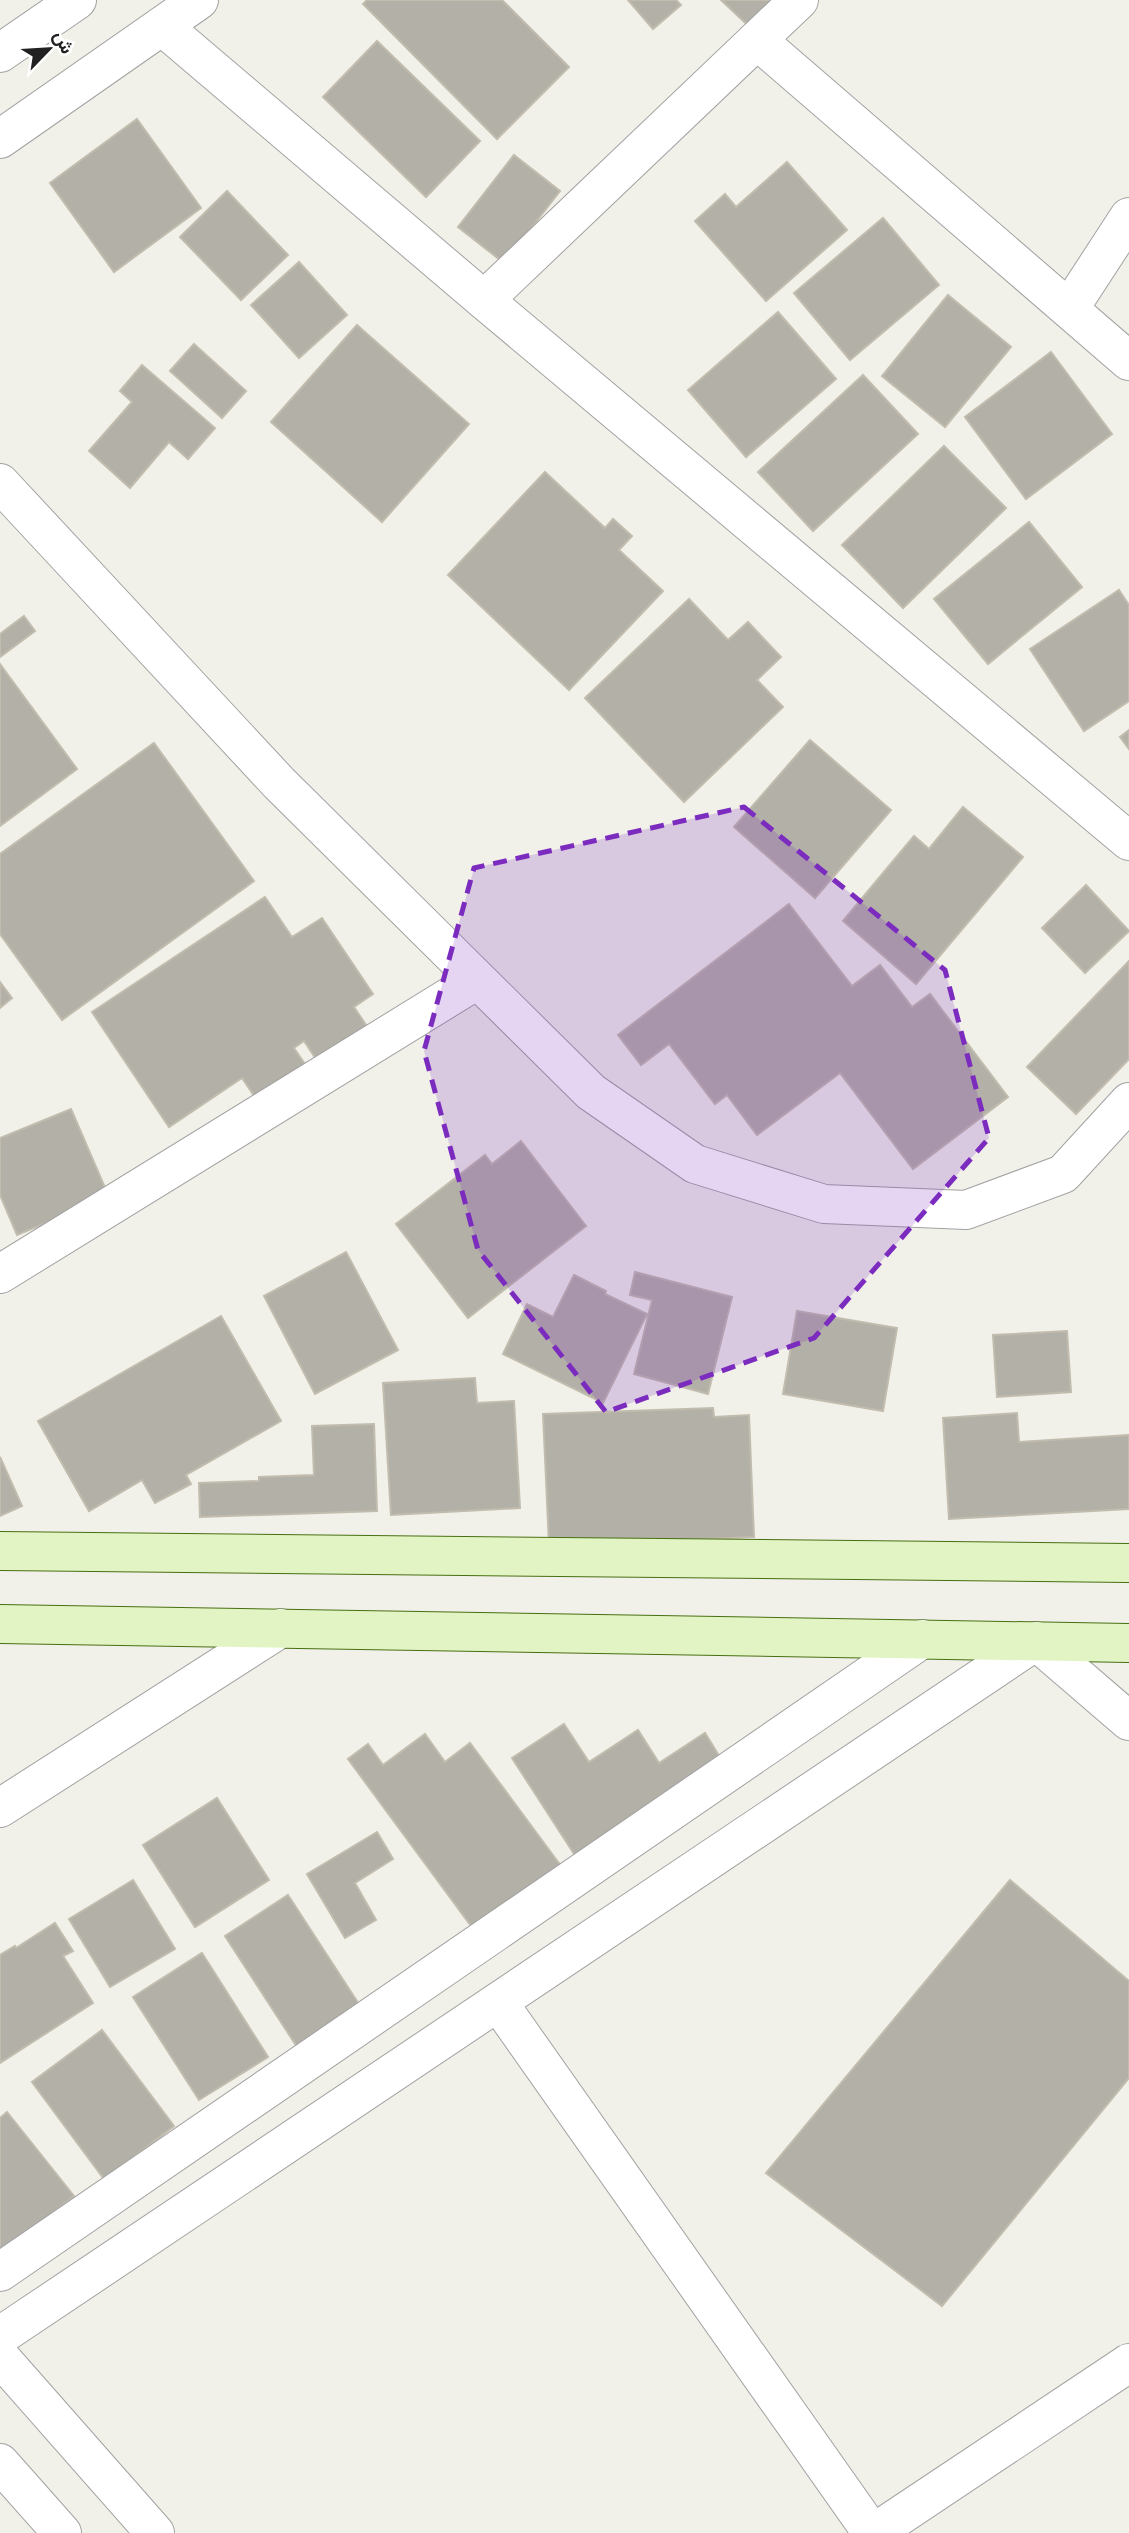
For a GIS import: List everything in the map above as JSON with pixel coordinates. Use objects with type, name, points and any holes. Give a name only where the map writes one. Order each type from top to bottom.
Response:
[{"type":"street","points":[[0,53],[77,0]]},
{"type":"street","points":[[0,139],[199,0]]},
{"type":"street","points":[[484,300],[799,0]]},
{"type":"street","points":[[162,26],[1129,841]]},
{"type":"street","points":[[757,40],[1129,361]]},
{"type":"street","points":[[1069,309],[1129,217]]},
{"type":"street","points":[[0,483],[279,783],[591,1092],[695,1164],[824,1204],[966,1210],[1063,1174],[1129,1102]]},
{"type":"street","points":[[0,1274],[477,980]]},
{"type":"street","points":[[0,1551],[1129,1563]]},
{"type":"street","points":[[0,1624],[1129,1643]]},
{"type":"street","points":[[0,1808],[281,1628]]},
{"type":"street","points":[[0,2272],[922,1639]]},
{"type":"street","points":[[1036,1641],[1129,1721]]},
{"type":"street","points":[[0,2336],[1036,1641]]},
{"type":"street","points":[[498,2002],[873,2533],[1129,2363]]},
{"type":"street","points":[[0,2357],[155,2533]]},
{"type":"street","points":[[0,2463],[62,2533]]},
{"type":"highlighted area","points":[[744,807],[945,970],[989,1138],[814,1338],[606,1412],[478,1250],[424,1051],[474,868]]},
{"type":"building","points":[[367,0],[502,0],[569,67],[497,139],[363,4]]},
{"type":"building","points":[[628,0],[676,0],[681,5],[653,29]]},
{"type":"building","points":[[721,0],[784,0],[754,31]]},
{"type":"building","points":[[377,41],[480,141],[426,197],[323,97]]},
{"type":"building","points":[[137,119],[201,208],[114,272],[50,183]]},
{"type":"building","points":[[514,155],[560,191],[504,263],[458,227]]},
{"type":"building","points":[[787,162],[847,230],[766,301],[695,221],[725,194],[736,207]]},
{"type":"building","points":[[227,191],[288,255],[241,300],[180,237]]},
{"type":"building","points":[[883,218],[939,285],[850,360],[794,293]]},
{"type":"building","points":[[299,262],[347,315],[299,358],[251,305]]},
{"type":"building","points":[[948,295],[1011,347],[945,427],[882,376]]},
{"type":"building","points":[[778,312],[836,379],[746,457],[688,390]]},
{"type":"building","points":[[357,325],[469,424],[382,522],[271,422]]},
{"type":"building","points":[[194,344],[246,391],[222,418],[170,371]]},
{"type":"building","points":[[1051,352],[1112,434],[1026,499],[965,417]]},
{"type":"building","points":[[142,365],[215,428],[188,459],[169,442],[130,488],[89,451],[132,402],[120,391]]},
{"type":"building","points":[[863,375],[918,434],[813,531],[758,472]]},
{"type":"building","points":[[944,446],[1006,508],[903,608],[842,545]]},
{"type":"building","points":[[545,472],[605,528],[613,519],[632,536],[619,550],[663,591],[569,690],[448,575]]},
{"type":"building","points":[[1029,522],[1082,587],[988,664],[934,599]]},
{"type":"building","points":[[1119,590],[1129,605],[1129,701],[1084,731],[1030,649]]},
{"type":"building","points":[[689,599],[728,640],[748,622],[781,657],[757,680],[783,707],[684,802],[585,698]]},
{"type":"building","points":[[24,616],[35,631],[0,657],[0,634]]},
{"type":"building","points":[[0,664],[77,769],[0,826]]},
{"type":"building","points":[[1129,730],[1129,749],[1120,737]]},
{"type":"building","points":[[810,740],[891,810],[815,898],[734,827]]},
{"type":"building","points":[[154,743],[254,881],[62,1020],[0,934],[0,854]]},
{"type":"building","points":[[963,807],[1023,857],[916,984],[843,921],[914,836],[929,849]]},
{"type":"building","points":[[1086,885],[1129,931],[1085,973],[1042,928]]},
{"type":"building","points":[[265,897],[292,937],[322,918],[373,994],[354,1007],[370,1031],[320,1065],[304,1041],[294,1048],[311,1073],[261,1106],[242,1078],[169,1127],[92,1012]]},
{"type":"building","points":[[789,904],[852,986],[880,965],[912,1007],[930,994],[1008,1097],[913,1169],[840,1073],[757,1135],[727,1095],[715,1104],[669,1044],[641,1065],[618,1035]]},
{"type":"building","points":[[1129,961],[1129,1059],[1076,1114],[1027,1067]]},
{"type":"building","points":[[0,982],[12,998],[0,1008]]},
{"type":"building","points":[[71,1109],[109,1197],[17,1235],[0,1195],[0,1138]]},
{"type":"building","points":[[521,1141],[586,1226],[468,1318],[396,1224],[485,1155],[492,1164]]},
{"type":"building","points":[[346,1252],[398,1350],[315,1394],[264,1296]]},
{"type":"building","points":[[635,1272],[732,1297],[708,1394],[634,1374],[652,1300],[630,1295]]},
{"type":"building","points":[[574,1275],[606,1291],[605,1294],[647,1314],[603,1403],[503,1354],[527,1304],[553,1317]]},
{"type":"building","points":[[797,1311],[897,1328],[883,1411],[783,1394]]},
{"type":"building","points":[[221,1316],[281,1421],[186,1475],[191,1484],[155,1503],[142,1480],[89,1511],[38,1421]]},
{"type":"building","points":[[1067,1331],[1071,1392],[997,1397],[993,1335]]},
{"type":"building","points":[[475,1378],[477,1403],[514,1401],[520,1508],[391,1515],[383,1383]]},
{"type":"building","points":[[713,1408],[714,1417],[749,1415],[754,1537],[549,1545],[543,1414]]},
{"type":"building","points":[[1017,1413],[1019,1442],[1129,1435],[1129,1509],[949,1519],[943,1418]]},
{"type":"building","points":[[374,1424],[377,1511],[200,1517],[199,1483],[259,1481],[259,1477],[314,1475],[312,1426]]},
{"type":"building","points":[[0,1457],[22,1506],[0,1516]]},
{"type":"building","points":[[564,1724],[589,1762],[638,1730],[659,1763],[705,1733],[726,1767],[580,1863],[512,1758]]},
{"type":"building","points":[[425,1734],[445,1762],[470,1743],[564,1870],[477,1934],[348,1759],[368,1744],[383,1765]]},
{"type":"building","points":[[217,1798],[269,1880],[195,1927],[143,1845]]},
{"type":"building","points":[[377,1832],[393,1859],[355,1883],[376,1920],[345,1938],[307,1874]]},
{"type":"building","points":[[133,1880],[175,1949],[110,1987],[69,1919]]},
{"type":"building","points":[[1010,1880],[1129,1981],[1129,2078],[942,2306],[766,2173]]},
{"type":"building","points":[[288,1895],[364,2012],[301,2053],[225,1936]]},
{"type":"building","points":[[55,1923],[73,1951],[63,1956],[93,2003],[0,2063],[0,1955]]},
{"type":"building","points":[[202,1953],[268,2057],[199,2100],[133,1997]]},
{"type":"building","points":[[102,2030],[174,2126],[104,2179],[32,2082]]},
{"type":"building","points":[[7,2112],[74,2196],[2,2253],[0,2118]]}]
